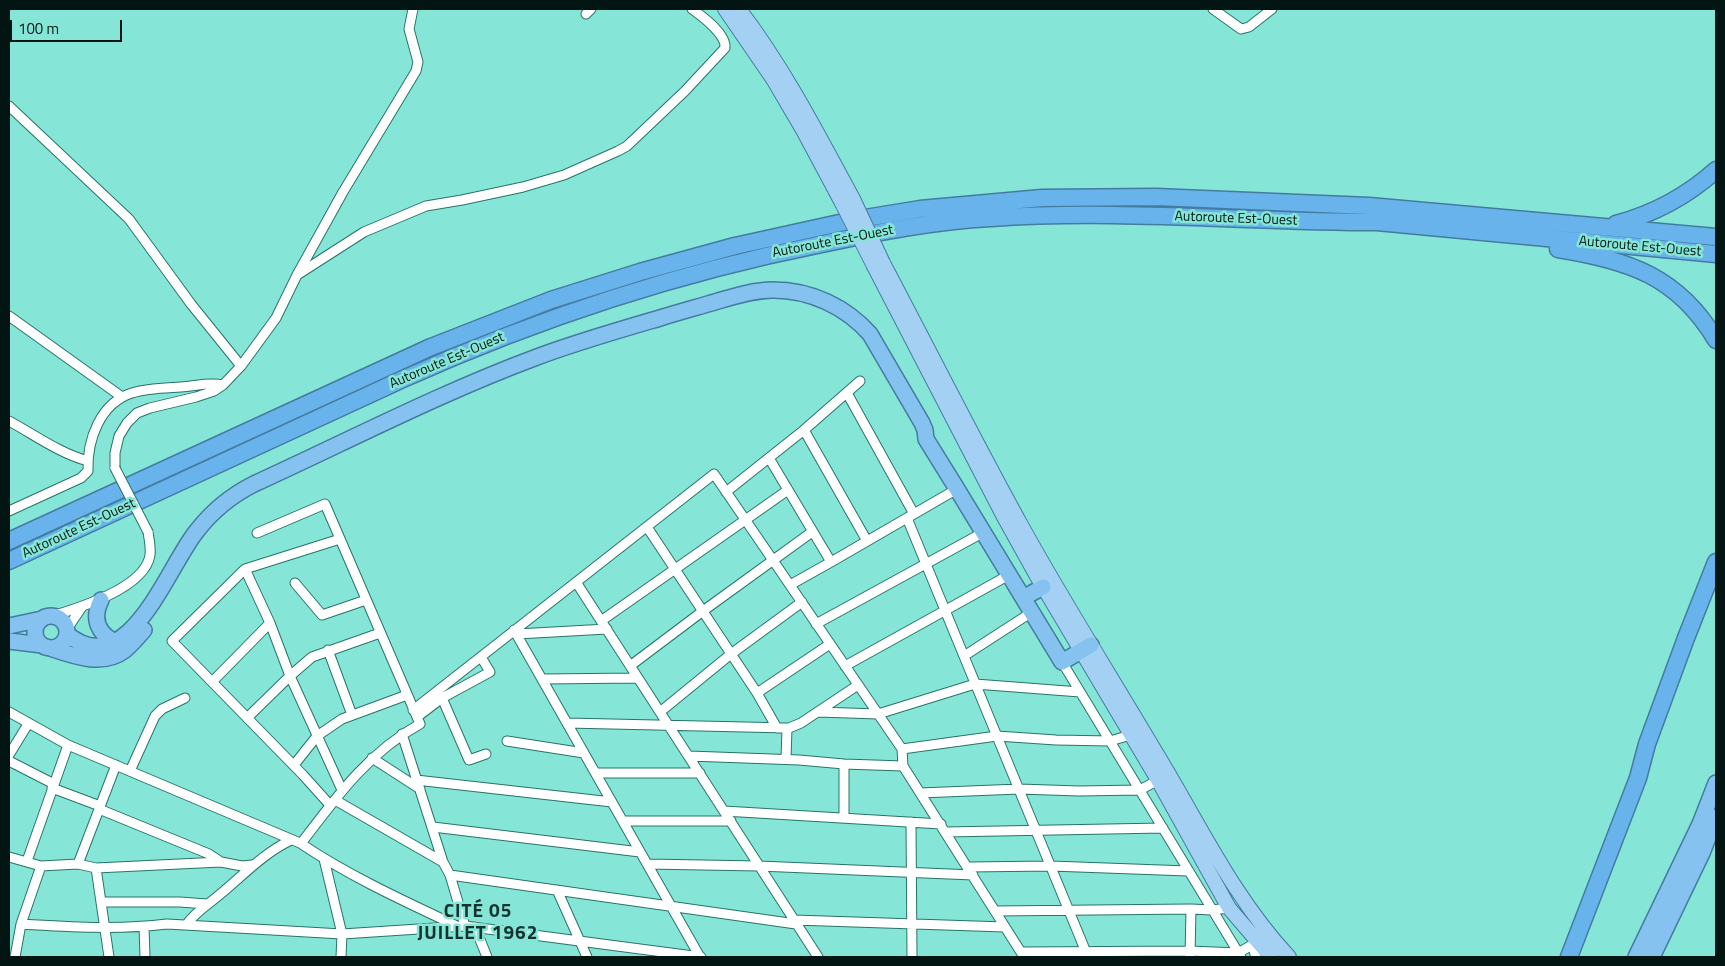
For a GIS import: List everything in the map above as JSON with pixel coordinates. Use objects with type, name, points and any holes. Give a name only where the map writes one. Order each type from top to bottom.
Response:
[{"type":"highway","points":[[1606,227],[1638,217],[1668,203],[1697,186],[1716,170]]},
{"type":"highway","name":"Autoroute Est-Ouest","points":[[9,541],[432,347],[551,300],[640,272],[725,249],[853,220],[920,209],[1042,198],[1156,197],[1369,206],[1716,237]]},
{"type":"highway","name":"Autoroute Est-Ouest","points":[[9,561],[452,357],[600,302],[682,276],[763,256],[895,229],[989,218],[1054,214],[1377,222],[1716,254]]},
{"type":"highway","points":[[1501,234],[1537,246],[1607,258],[1627,264],[1652,276],[1673,290],[1692,307],[1716,340]]},
{"type":"highway","points":[[9,626],[47,617],[61,620],[67,631],[79,643],[92,647],[107,646],[133,627],[146,613],[186,546],[204,522],[218,507],[243,490],[451,392],[535,358],[576,343],[741,295],[772,290],[795,292],[820,298],[859,321],[879,346],[922,423],[926,439],[1062,662],[1086,648]]},
{"type":"highway","points":[[47,617],[38,622],[35,632],[38,641],[44,646],[83,658],[99,659],[113,656],[124,650],[145,629],[191,554],[208,531],[232,508],[258,492],[460,398],[551,360],[694,316],[762,300],[784,299],[803,302],[821,308],[848,324],[863,338],[879,361],[921,437],[930,444]]},
{"type":"highway","points":[[1712,586],[1716,551]]},
{"type":"highway","points":[[1568,957],[1638,778],[1647,744],[1712,586],[1716,562]]},
{"type":"highway","points":[[1023,598],[1043,586]]},
{"type":"highway","points":[[100,600],[96,614],[99,628],[109,639],[115,642]]},
{"type":"highway","points":[[9,641],[58,647],[62,644],[67,631]]},
{"type":"highway","points":[[1636,957],[1700,824],[1716,783]]},
{"type":"highway","points":[[1652,957],[1702,853],[1716,817]]},
{"type":"main road","points":[[725,9],[773,79],[847,201]]},
{"type":"main road","points":[[739,9],[752,26],[806,111],[878,265],[1003,515],[1043,586],[1086,648],[1138,733],[1174,796],[1229,908],[1258,939],[1271,957]]},
{"type":"main road","points":[[878,265],[1086,648]]},
{"type":"main road","points":[[1138,733],[1158,780],[1174,796],[1230,881],[1258,939],[1289,957]]},
{"type":"street","points":[[47,617],[100,600],[130,582],[143,570],[150,554],[148,532],[115,468],[115,453],[120,436],[127,423],[137,413],[196,397],[214,391],[223,385],[241,366],[276,318],[297,275],[343,192],[416,70],[418,62],[409,29],[413,9]]},
{"type":"street","points":[[297,275],[364,232],[426,206],[523,187],[558,177],[613,154],[627,146],[685,91],[725,48],[726,43],[722,36],[692,9]]},
{"type":"street","points":[[1213,9],[1241,29],[1249,27],[1272,9]]},
{"type":"street","points":[[9,106],[129,219],[191,304],[241,366]]},
{"type":"street","points":[[9,316],[122,397]]},
{"type":"street","points":[[726,492],[804,430],[860,381]]},
{"type":"street","points":[[9,511],[81,478],[88,471],[91,438],[98,423],[112,405],[122,397],[133,392],[151,389],[213,383],[223,385]]},
{"type":"street","points":[[847,393],[910,516],[926,564],[1087,954]]},
{"type":"street","points":[[9,421],[61,450],[88,461]]},
{"type":"street","points":[[804,430],[866,541]]},
{"type":"street","points":[[769,458],[830,562]]},
{"type":"street","points":[[415,714],[481,657],[714,474],[902,749],[903,766],[1023,955],[1240,955],[1258,939]]},
{"type":"street","points":[[790,585],[957,488]]},
{"type":"street","points":[[602,621],[788,490]]},
{"type":"street","points":[[187,924],[194,914],[252,865],[295,842],[303,841],[342,790],[372,758],[402,734],[420,724],[325,504],[257,533]]},
{"type":"street","points":[[647,527],[757,694],[777,728]]},
{"type":"street","points":[[630,666],[702,611],[812,532]]},
{"type":"street","points":[[816,624],[984,532]]},
{"type":"street","points":[[340,539],[245,569],[172,641],[333,803],[443,862]]},
{"type":"street","points":[[245,569],[270,623],[290,676],[342,790]]},
{"type":"street","points":[[846,666],[1010,575]]},
{"type":"street","points":[[576,582],[818,957]]},
{"type":"street","points":[[295,583],[322,615],[366,600]]},
{"type":"street","points":[[660,712],[731,654],[802,602]]},
{"type":"street","points":[[67,631],[82,607]]},
{"type":"street","points":[[964,656],[1032,612]]},
{"type":"street","points":[[212,682],[270,623]]},
{"type":"street","points":[[515,632],[607,629]]},
{"type":"street","points":[[515,632],[700,957]]},
{"type":"street","points":[[248,718],[312,657],[380,633]]},
{"type":"street","points":[[757,694],[830,644]]},
{"type":"street","points":[[328,650],[352,716]]},
{"type":"street","points":[[415,714],[490,672],[481,657]]},
{"type":"street","points":[[1062,662],[1240,955]]},
{"type":"street","points":[[542,680],[638,678]]},
{"type":"street","points":[[818,712],[878,714],[975,684],[1080,692]]},
{"type":"street","points":[[567,723],[787,728],[796,726],[858,685]]},
{"type":"street","points":[[294,765],[317,736],[342,719],[407,695]]},
{"type":"street","points":[[130,771],[155,716],[162,709],[185,698]]},
{"type":"street","points":[[442,698],[469,760],[486,754]]},
{"type":"street","points":[[9,712],[68,745],[295,842],[413,906],[461,926]]},
{"type":"street","points":[[9,755],[28,724]]},
{"type":"street","points":[[786,759],[787,728]]},
{"type":"street","points":[[902,749],[997,736],[1110,741],[1138,733]]},
{"type":"street","points":[[402,734],[443,862],[450,875],[461,926]]},
{"type":"street","points":[[508,741],[584,753]]},
{"type":"street","points":[[27,861],[68,745]]},
{"type":"street","points":[[688,756],[786,759],[844,764],[903,766]]},
{"type":"street","points":[[372,758],[420,790]]},
{"type":"street","points":[[9,761],[53,786],[209,854],[220,862]]},
{"type":"street","points":[[844,764],[844,818]]},
{"type":"street","points":[[78,864],[116,765]]},
{"type":"street","points":[[596,773],[700,773]]},
{"type":"street","points":[[416,780],[612,802]]},
{"type":"street","points":[[920,793],[1019,789],[1079,791],[1140,790],[1158,780]]},
{"type":"street","points":[[724,811],[912,822],[943,828],[1037,831],[1163,828]]},
{"type":"street","points":[[623,821],[731,822]]},
{"type":"street","points":[[912,822],[912,957]]},
{"type":"street","points":[[433,827],[640,852]]},
{"type":"street","points":[[9,857],[41,866],[78,864],[96,868],[220,862],[242,866],[252,865]]},
{"type":"street","points":[[324,859],[342,934],[341,957]]},
{"type":"street","points":[[647,864],[911,872],[970,871],[1052,866],[1188,871]]},
{"type":"street","points":[[15,957],[21,924],[41,866]]},
{"type":"street","points":[[96,868],[109,957]]},
{"type":"street","points":[[450,875],[795,922],[1005,926]]},
{"type":"street","points":[[557,890],[587,957]]},
{"type":"street","points":[[102,902],[207,904]]},
{"type":"street","points":[[995,911],[1191,908],[1212,910],[1229,908]]},
{"type":"street","points":[[1190,954],[1191,908]]},
{"type":"street","points":[[21,924],[90,928],[187,924],[342,934],[461,926],[700,957]]},
{"type":"street","points":[[144,927],[145,957]]},
{"type":"street","points":[[475,927],[486,957]]},
{"type":"street","points":[[1256,957],[1258,939]]},
{"type":"district","name":"CITÉ 05 JUILLET 1962","points":[[478,923]]}]
